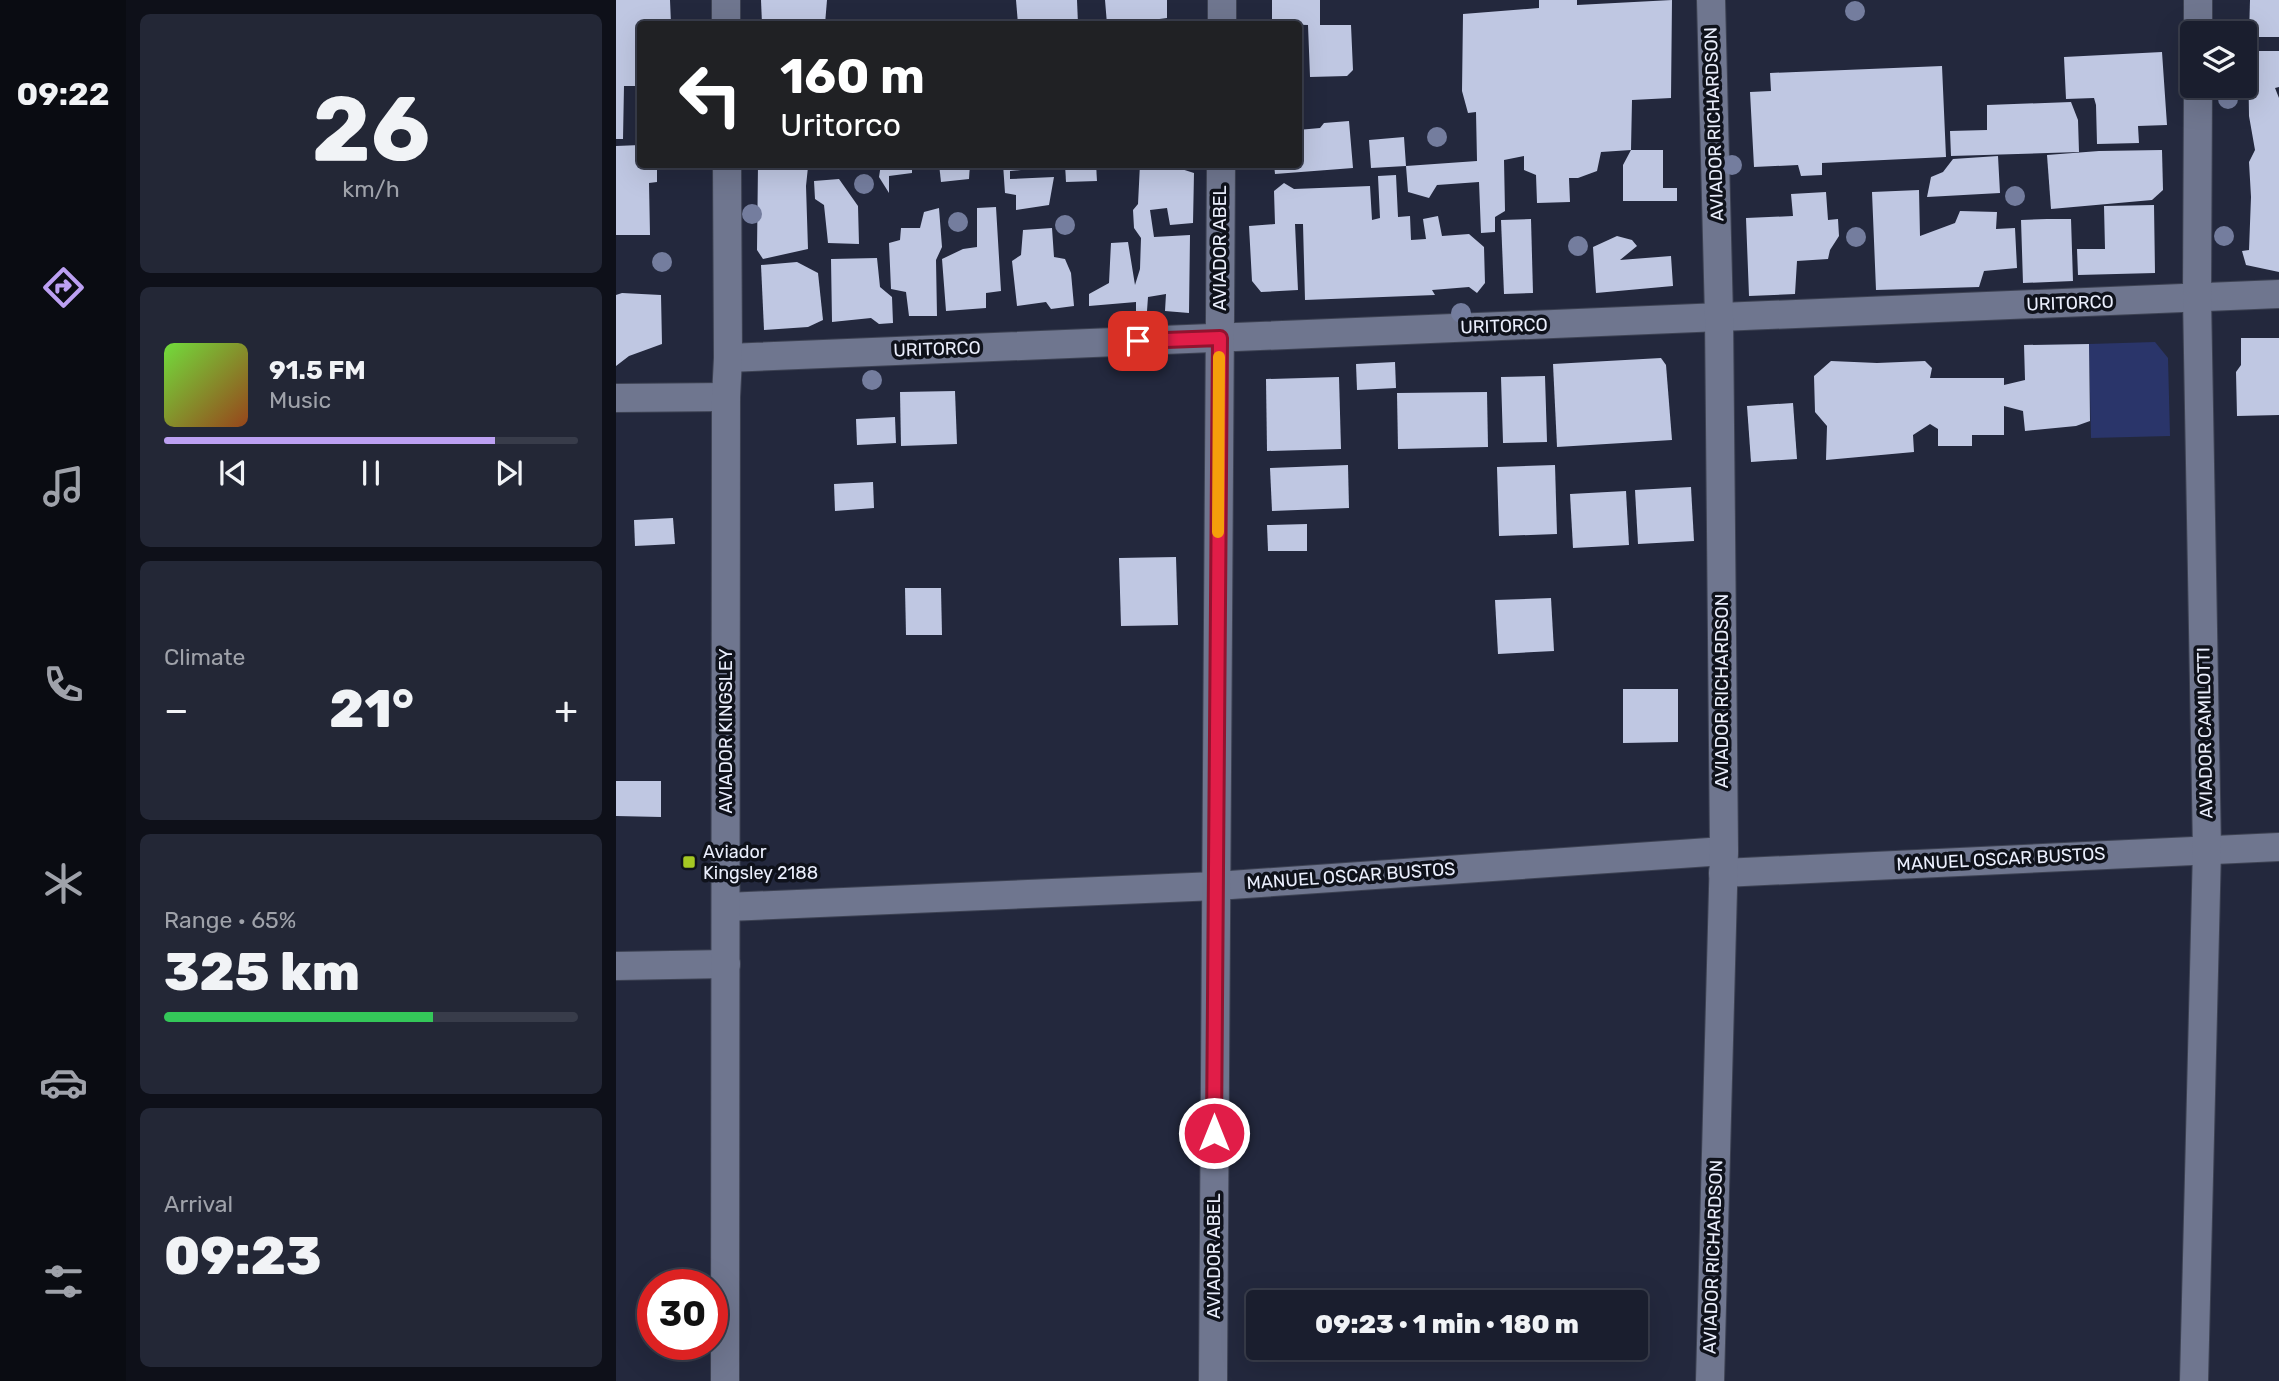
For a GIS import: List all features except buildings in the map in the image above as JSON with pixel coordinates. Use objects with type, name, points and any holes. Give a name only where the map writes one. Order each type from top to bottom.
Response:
[{"type":"street","points":[[726,0],[726,21]]},
{"type":"street","points":[[1222,0],[1222,21]]},
{"type":"street","name":"AVIADOR RICHARDSON","points":[[1710,0],[1719,317],[1723,862],[1710,1381]]},
{"type":"street","points":[[2198,0],[2198,21]]},
{"type":"street","name":"AVIADOR CAMILOTTI","points":[[2194,1381],[2207,849],[2197,298],[2198,98]]},
{"type":"street","name":"AVIADOR KINGSLEY","points":[[725,1381],[727,168]]},
{"type":"street","name":"AVIADOR ABEL","points":[[1213,1381],[1221,168]]},
{"type":"street","name":"URITORCO","points":[[728,358],[2279,294]]},
{"type":"street","points":[[616,398],[726,397]]},
{"type":"street","name":"MANUEL OSCAR BUSTOS","points":[[726,907],[1723,862],[2279,847]]},
{"type":"street","points":[[616,966],[726,964]]},
{"type":"shaded area","points":[[2155,342],[2168,358],[2170,436],[2091,438],[2089,344]]},
{"type":"slow traffic","points":[[1218,532],[1219,357]]},
{"type":"place","name":"Aviador Kingsley 2188","points":[[689,862]]},
{"type":"route","points":[[1138,341],[1220,338],[1214,1133]]}]
